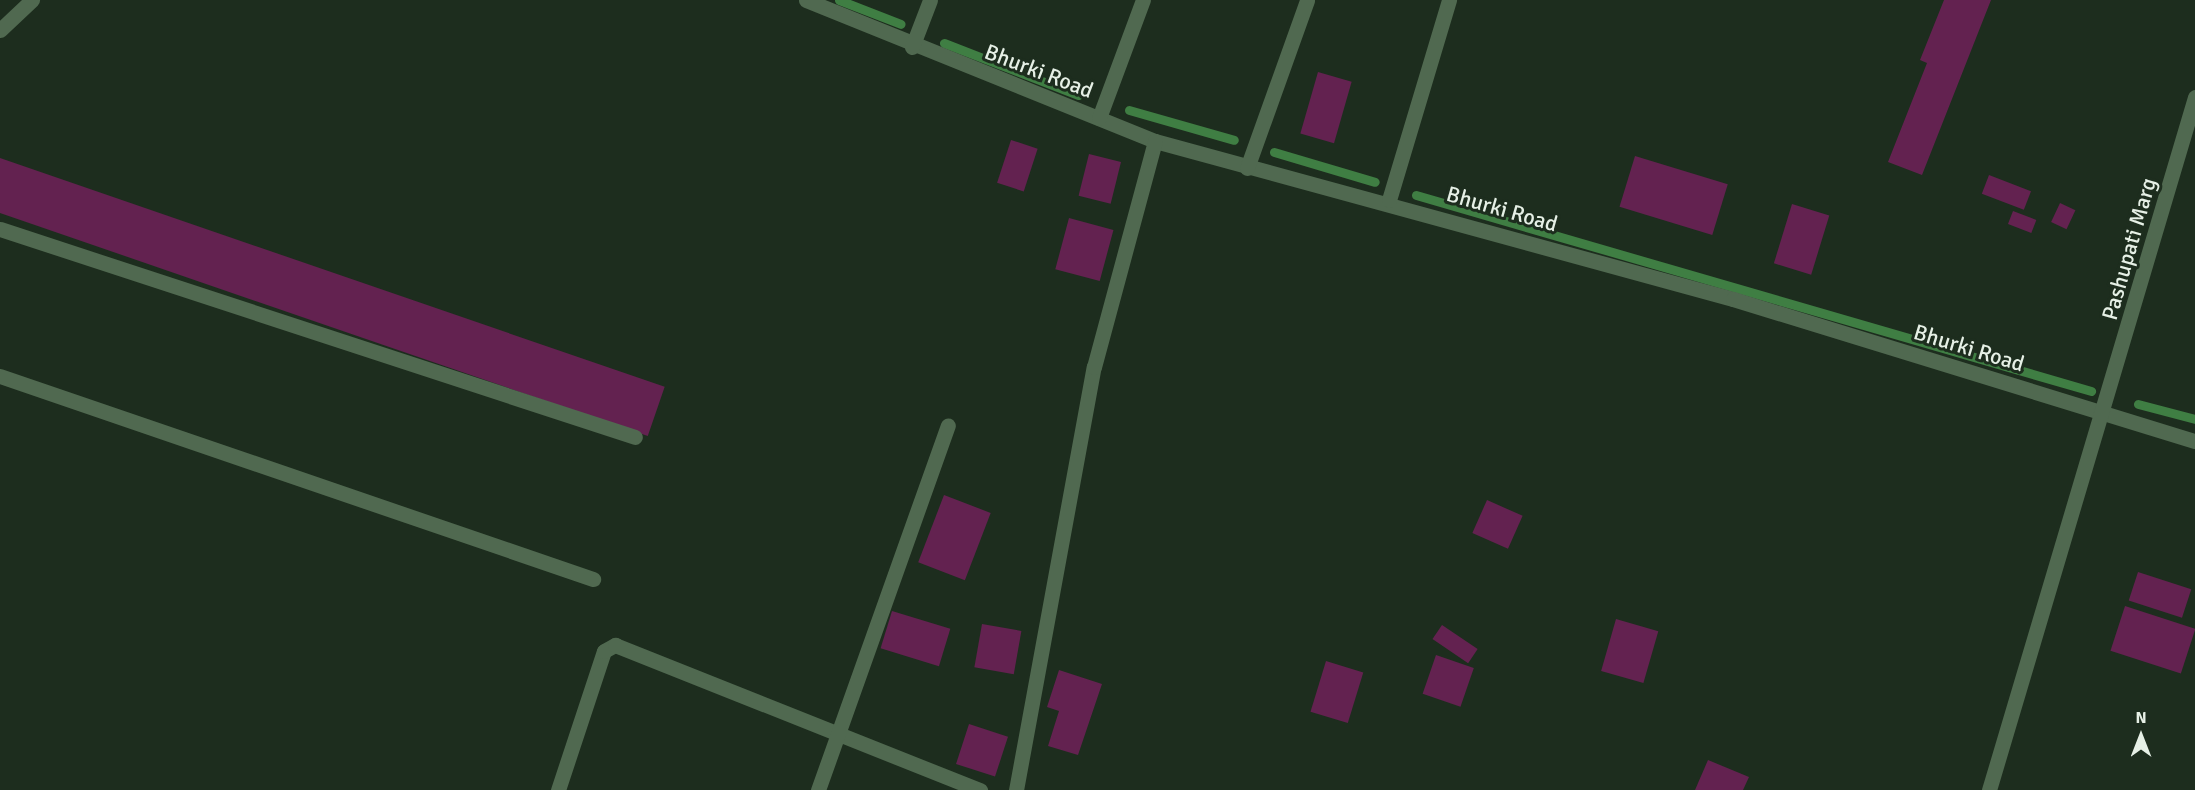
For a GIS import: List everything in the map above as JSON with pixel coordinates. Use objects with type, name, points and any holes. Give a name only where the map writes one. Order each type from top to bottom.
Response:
[{"type":"street","points":[[0,30],[32,0]]},
{"type":"street","name":"Bhurki Road","points":[[806,0],[912,47],[1155,141],[1247,168],[1389,200],[2195,441]]},
{"type":"street","points":[[912,47],[930,0]]},
{"type":"street","points":[[1099,118],[1143,0]]},
{"type":"street","points":[[1247,168],[1307,0]]},
{"type":"street","points":[[1389,200],[1449,0]]},
{"type":"street","name":"Pashupati Marg","points":[[1989,790],[2105,413],[2195,97]]},
{"type":"street","points":[[1016,790],[1094,367],[1155,141]]},
{"type":"street","points":[[0,230],[635,437]]},
{"type":"street","points":[[0,376],[593,579]]},
{"type":"street","points":[[818,790],[948,425]]},
{"type":"street","points":[[558,790],[609,646],[625,647],[980,790]]},
{"type":"building","points":[[1944,0],[1991,0],[1922,175],[1888,162],[1927,63],[1920,60]]},
{"type":"building","points":[[1318,72],[1352,82],[1334,143],[1300,134]]},
{"type":"building","points":[[1011,140],[1038,149],[1024,191],[997,183]]},
{"type":"building","points":[[1089,154],[1121,162],[1111,204],[1079,196]]},
{"type":"building","points":[[1635,156],[1728,184],[1712,235],[1620,207]]},
{"type":"building","points":[[0,158],[665,387],[648,436],[0,213]]},
{"type":"building","points":[[1989,175],[2031,191],[2024,210],[1982,194]]},
{"type":"building","points":[[2060,203],[2075,210],[2067,229],[2051,222]]},
{"type":"building","points":[[1792,204],[1829,215],[1811,275],[1774,263]]},
{"type":"building","points":[[2013,211],[2036,220],[2031,233],[2008,224]]},
{"type":"building","points":[[1069,218],[1113,230],[1100,281],[1055,269]]},
{"type":"building","points":[[944,495],[991,513],[965,580],[918,562]]},
{"type":"building","points":[[1487,500],[1523,516],[1508,549],[1472,533]]},
{"type":"building","points":[[2138,572],[2191,589],[2182,618],[2129,601]]},
{"type":"building","points":[[2125,606],[2195,629],[2181,674],[2110,651]]},
{"type":"building","points":[[892,611],[950,629],[939,666],[881,648]]},
{"type":"building","points":[[1616,619],[1658,631],[1643,683],[1601,671]]},
{"type":"building","points":[[982,624],[1021,631],[1014,674],[974,667]]},
{"type":"building","points":[[1442,625],[1478,649],[1468,663],[1432,639]]},
{"type":"building","points":[[1436,655],[1474,668],[1460,707],[1423,694]]},
{"type":"building","points":[[1326,661],[1363,672],[1348,723],[1311,712]]},
{"type":"building","points":[[1059,670],[1102,684],[1078,755],[1048,746],[1059,711],[1047,707]]},
{"type":"building","points":[[969,724],[1008,737],[995,777],[956,764]]},
{"type":"building","points":[[1708,760],[1749,777],[1743,790],[1695,790]]},
{"type":"waterway","points":[[839,0],[901,24]]},
{"type":"waterway","points":[[944,43],[1078,95]]},
{"type":"waterway","points":[[1129,110],[1234,140]]},
{"type":"waterway","points":[[1274,152],[1375,182]]},
{"type":"waterway","points":[[1416,195],[2091,391]]},
{"type":"waterway","points":[[2138,404],[2195,419]]}]
